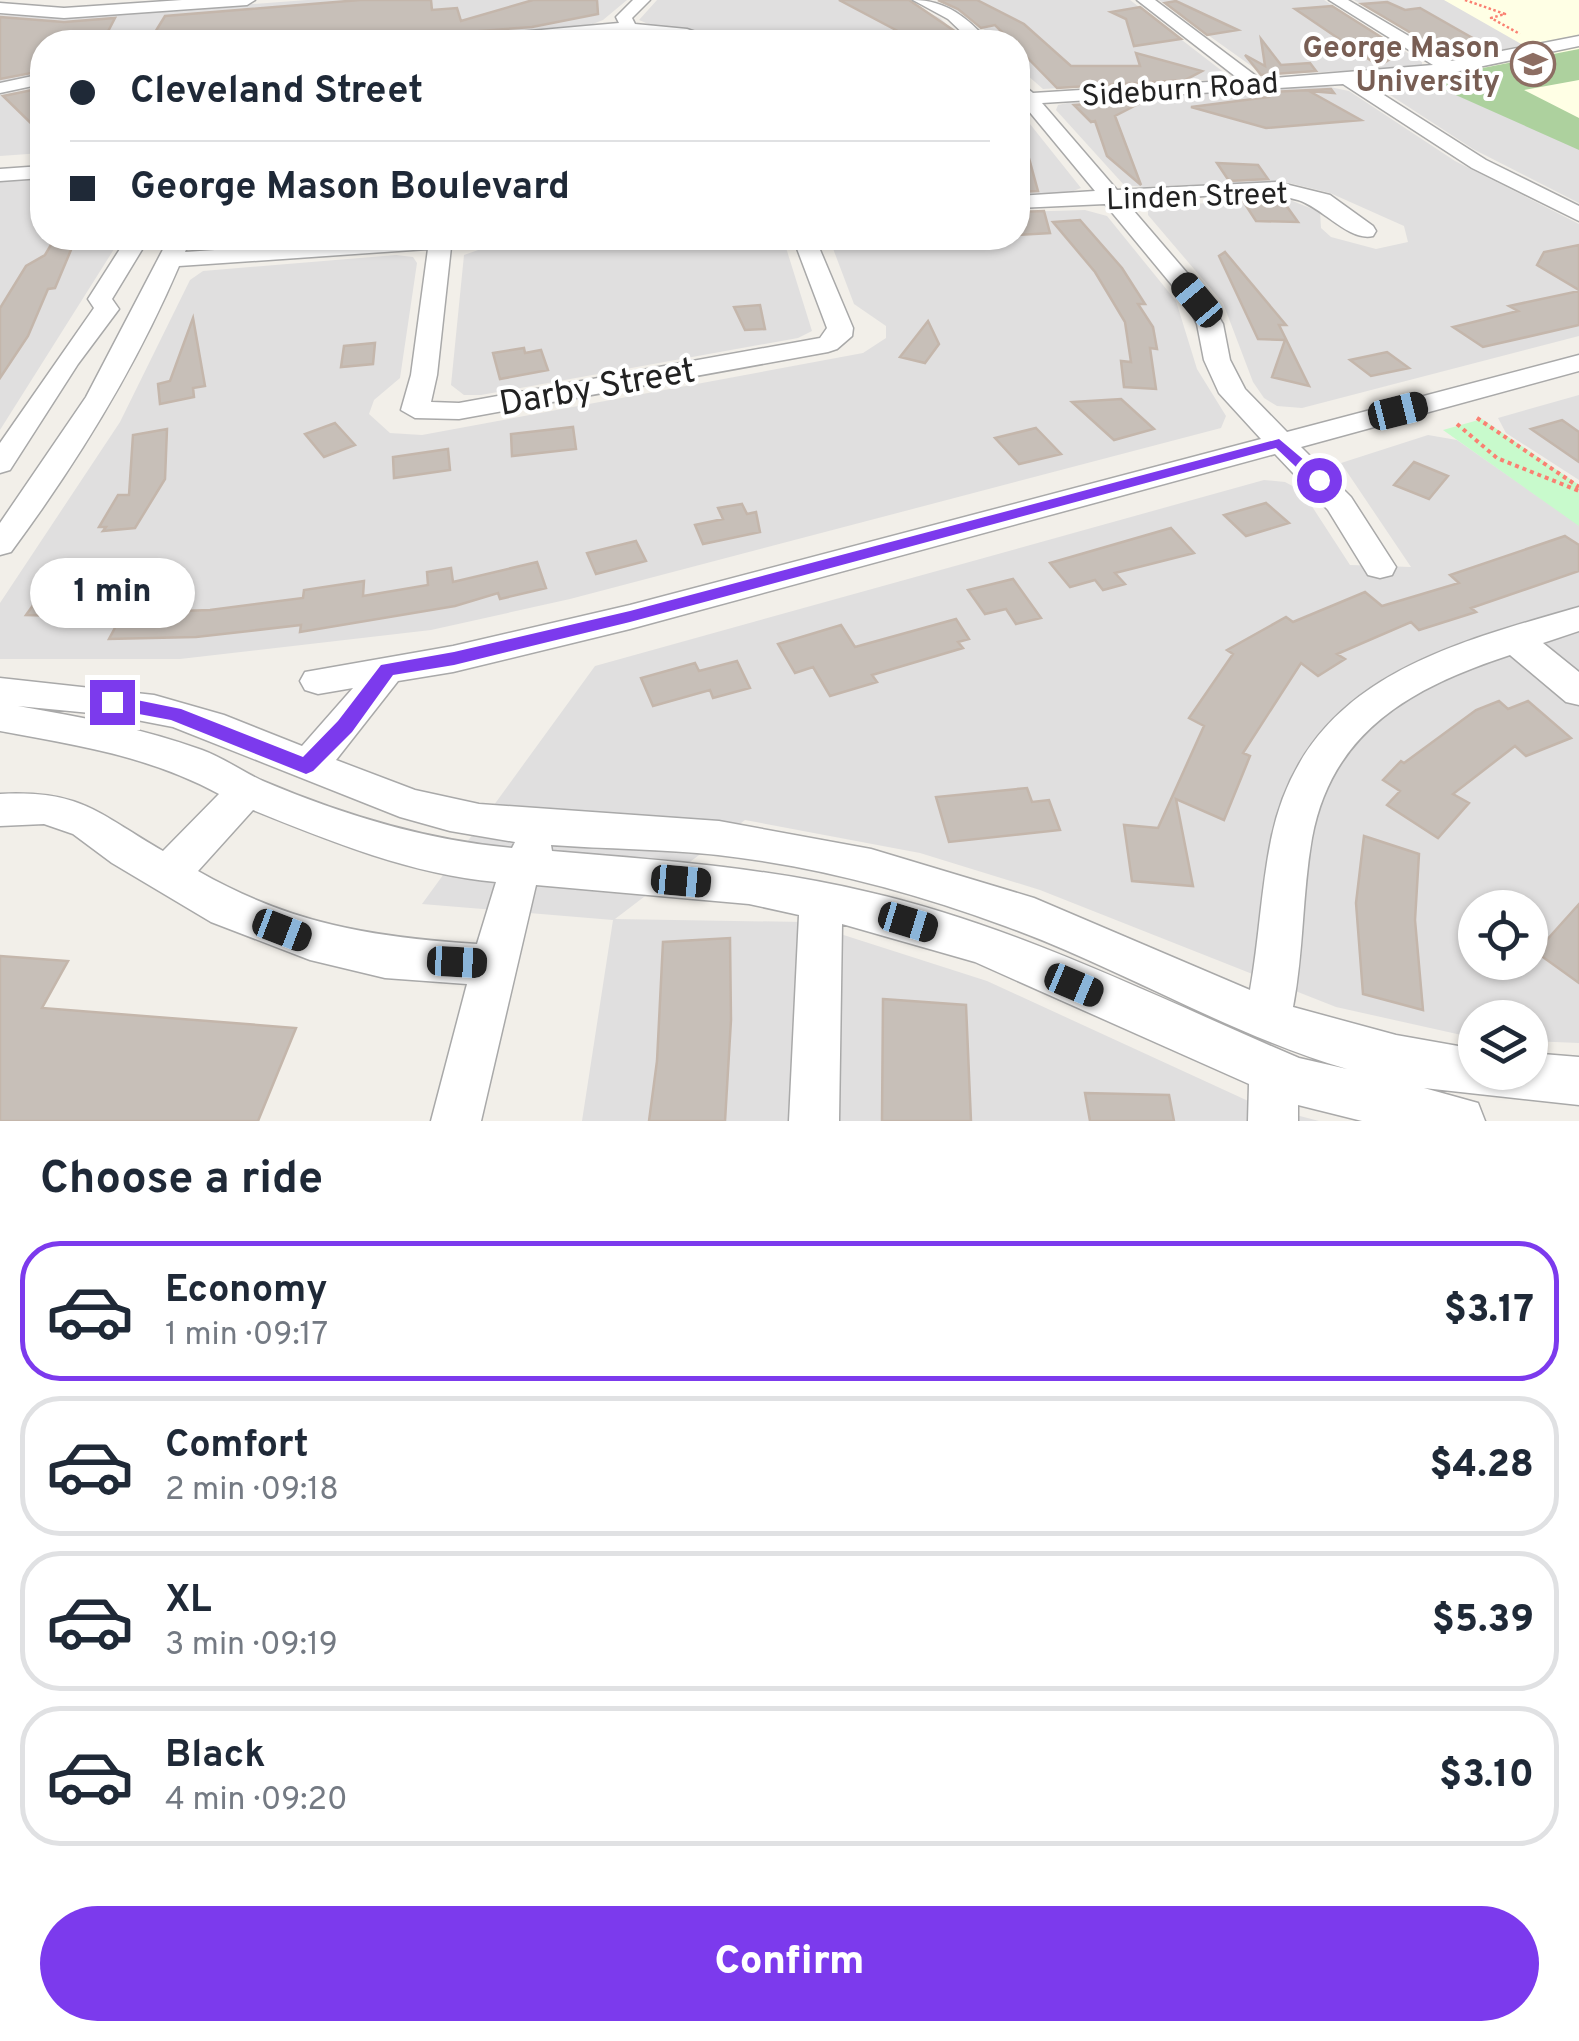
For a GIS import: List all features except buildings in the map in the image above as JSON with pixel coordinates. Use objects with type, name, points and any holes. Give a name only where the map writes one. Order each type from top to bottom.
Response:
[{"type":"street","points":[[0,8],[64,14],[247,0]]},
{"type":"street","points":[[630,30],[624,17],[642,0]]},
{"type":"street","points":[[921,0],[954,16],[969,30]]},
{"type":"street","points":[[1145,0],[1256,84]]},
{"type":"street","points":[[1338,0],[1450,68]]},
{"type":"street","name":"Sideburn Road","points":[[1030,95],[1347,79],[1450,68],[1579,41]]},
{"type":"street","points":[[1347,79],[1464,155],[1579,214]]},
{"type":"street","points":[[0,88],[30,82]]},
{"type":"street","points":[[1030,105],[1197,300],[1210,324],[1225,381],[1340,504],[1380,567]]},
{"type":"street","points":[[0,162],[27,168]]},
{"type":"street","name":"Linden Street","points":[[1030,201],[1277,188],[1322,200],[1364,231]]},
{"type":"street","points":[[0,464],[80,348],[91,323],[108,309],[100,299],[131,250]]},
{"type":"street","points":[[0,545],[92,416],[175,250]]},
{"type":"street","name":"Darby Street","points":[[439,250],[424,375],[414,410],[459,411],[828,344],[839,336],[840,328],[809,250]]},
{"type":"street","points":[[318,681],[454,659],[630,616],[1579,363]]},
{"type":"street","points":[[30,420],[92,416]]},
{"type":"street","points":[[1267,1020],[1278,970],[1292,834],[1304,791],[1322,754],[1353,718],[1395,687],[1579,618]]},
{"type":"street","points":[[1516,640],[1579,692]]},
{"type":"street","points":[[306,766],[345,726],[387,670]]},
{"type":"street","points":[[0,691],[112,702],[174,714],[380,796],[450,816],[532,849],[749,886],[820,911],[870,911],[983,945],[1274,1071],[1386,1106],[1460,1121]]},
{"type":"street","points":[[0,718],[116,737],[193,762],[247,791],[356,835],[462,862],[532,849],[682,835],[760,845],[886,870],[1066,929],[1267,1020],[1365,1050],[1458,1069]]},
{"type":"street","points":[[168,874],[247,791]]},
{"type":"street","points":[[0,810],[44,808],[88,822],[226,909],[310,940],[385,958],[494,965]]},
{"type":"street","points":[[456,1121],[511,894],[532,849]]},
{"type":"street","points":[[814,1121],[820,911]]},
{"type":"street","points":[[1273,1121],[1274,1071]]},
{"type":"street","points":[[1548,1077],[1579,1080]]},
{"type":"path","points":[[1464,0],[1505,14],[1491,18],[1496,24],[1556,46]]},
{"type":"path","points":[[1474,4],[1486,0]]},
{"type":"path","points":[[1477,418],[1579,489]]},
{"type":"path","points":[[1457,424],[1497,458],[1579,489]]},
{"type":"shaded area","points":[[307,0],[627,0],[603,20],[585,27],[549,30],[30,30],[30,77],[0,83],[0,15],[67,18]]},
{"type":"shaded area","points":[[657,0],[900,0],[940,18],[952,30],[685,30],[639,20]]},
{"type":"shaded area","points":[[938,0],[1130,0],[1226,74],[1224,79],[1043,89],[1030,78],[1030,30],[985,30]]},
{"type":"shaded area","points":[[1159,0],[1324,0],[1422,62],[1422,67],[1264,75]]},
{"type":"shaded area","points":[[1354,0],[1445,0],[1527,44],[1466,58],[1445,55]]},
{"type":"shaded area","name":"George Mason University","points":[[1444,0],[1579,0],[1579,141],[1434,74],[1537,53]]},
{"type":"shaded area","points":[[1434,80],[1579,145],[1579,203],[1473,149],[1381,89],[1382,83]]},
{"type":"shaded area","points":[[1325,86],[1349,91],[1455,161],[1579,224],[1579,336],[1302,408],[1277,406],[1264,398],[1253,382],[1223,303],[1148,215],[1148,207],[1285,198],[1320,212],[1321,228],[1331,237],[1376,249],[1408,242],[1404,226],[1330,193],[1281,181],[1124,185],[1056,110],[1058,105],[1067,103]]},
{"type":"shaded area","points":[[30,89],[30,154],[0,156],[0,95]]},
{"type":"shaded area","points":[[1030,124],[1081,188],[1068,193],[1030,194]]},
{"type":"shaded area","points":[[30,174],[30,250],[113,250],[0,430],[0,176]]},
{"type":"shaded area","points":[[1085,210],[1107,216],[1176,301],[1197,369],[1226,416],[1221,428],[570,599],[431,630],[180,659],[0,659],[0,603],[120,422],[190,280],[203,271],[396,255],[413,257],[417,263],[400,378],[374,400],[369,414],[390,433],[422,435],[863,353],[886,338],[886,326],[854,304],[834,250],[1030,250],[1030,212]]},
{"type":"shaded area","points":[[478,250],[787,250],[812,331],[798,338],[464,395],[451,385],[464,255]]},
{"type":"shaded area","points":[[1579,395],[1579,480],[1506,433],[1498,418]]},
{"type":"shaded area","points":[[1428,435],[1457,440],[1579,525],[1579,1043],[1548,1042],[1548,1000],[1458,1000],[1458,1034],[1336,1007],[1040,890],[920,853],[745,820],[615,919],[803,922],[987,981],[1257,1105],[1319,1121],[582,1121],[613,920],[422,904],[595,666],[1264,480],[1285,482],[1302,491],[1350,565],[1411,567],[1341,463]]},
{"type":"green space","points":[[1579,49],[1579,80],[1524,90],[1579,118],[1579,150],[1422,80]]},
{"type":"green space","points":[[1482,419],[1579,485],[1579,526],[1443,430]]},
{"type":"place","name":"George Mason University","points":[[1533,64]]},
{"type":"route","points":[[112,702],[174,714],[306,766],[345,726],[387,670],[454,659],[630,616],[1279,443],[1319,480]]}]
